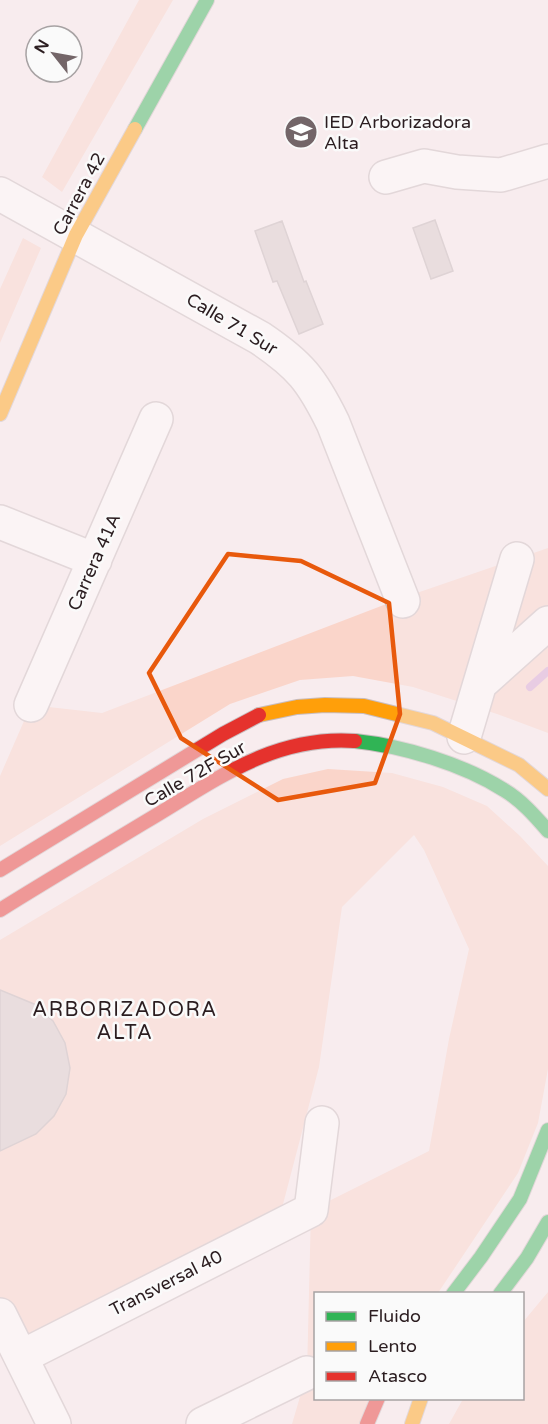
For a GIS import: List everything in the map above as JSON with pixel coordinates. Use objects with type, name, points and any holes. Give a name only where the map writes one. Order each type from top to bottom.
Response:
[{"type":"street","name":"Carrera 42","points":[[0,414],[76,235],[207,0]]},
{"type":"street","points":[[386,177],[424,166],[501,176],[548,161]]},
{"type":"street","name":"Calle 71 Sur","points":[[0,194],[260,338],[281,352],[307,377],[333,423],[403,602]]},
{"type":"street","name":"Carrera 41A","points":[[31,705],[156,419]]},
{"type":"street","points":[[0,522],[95,560]]},
{"type":"street","points":[[464,737],[517,559]]},
{"type":"street","points":[[480,684],[548,623]]},
{"type":"street","name":"Calle 72F Sur","points":[[0,870],[223,734],[257,716],[297,707],[364,706],[433,723],[519,765],[548,789]]},
{"type":"street","name":"Calle 72F Sur","points":[[0,910],[235,769],[287,747],[324,741],[360,741],[396,746],[474,774],[506,791],[530,811],[548,831]]},
{"type":"street","name":"Transversal 40","points":[[21,1358],[311,1210],[322,1123]]},
{"type":"street","points":[[454,1292],[481,1257],[520,1199],[548,1130]]},
{"type":"street","points":[[501,1292],[527,1258],[548,1222]]},
{"type":"street","points":[[0,1315],[54,1424]]},
{"type":"street","points":[[203,1424],[307,1372]]},
{"type":"street","points":[[368,1424],[377,1400]]},
{"type":"street","points":[[412,1424],[420,1400]]},
{"type":"highlighted area","points":[[228,554],[301,561],[389,603],[400,714],[375,783],[278,800],[181,738],[149,673]]},
{"type":"shaded area","points":[[139,0],[173,0],[62,192],[42,177]]},
{"type":"shaded area","points":[[23,238],[41,248],[0,343],[0,289]]},
{"type":"shaded area","points":[[548,548],[548,733],[413,687],[353,676],[300,680],[230,704],[0,846],[0,776],[31,705],[102,713],[402,598]]},
{"type":"shaded area","points":[[328,769],[392,773],[443,787],[487,806],[548,866],[548,1069],[538,1123],[518,1173],[439,1292],[314,1292],[314,1400],[377,1400],[370,1424],[292,1424],[307,1373],[311,1210],[429,1151],[449,1039],[469,949],[424,850],[414,835],[342,907],[319,1067],[282,1208],[0,1353],[0,940],[203,819],[283,779]]},
{"type":"shaded area","points":[[548,1292],[548,1424],[449,1424],[462,1400],[524,1400],[524,1321]]},
{"type":"building","points":[[435,220],[453,271],[431,279],[413,228]]},
{"type":"building","points":[[282,221],[304,282],[306,281],[323,324],[299,334],[277,281],[273,282],[255,231]]},
{"type":"building","points":[[0,990],[34,1004],[53,1021],[65,1043],[70,1068],[66,1094],[54,1116],[36,1134],[0,1151]]},
{"type":"waterway","points":[[530,687],[548,671]]},
{"type":"traffic: fast","points":[[135,129],[207,0]]},
{"type":"traffic: fast","points":[[355,741],[412,752],[470,772],[516,799],[548,831]]},
{"type":"traffic: fast","points":[[455,1292],[520,1199],[548,1130]]},
{"type":"traffic: fast","points":[[502,1292],[527,1258],[548,1222]]},
{"type":"traffic: slow","points":[[0,414],[76,235],[135,129]]},
{"type":"traffic: slow","points":[[259,715],[297,707],[364,706],[433,723],[519,765],[548,789]]},
{"type":"traffic: slow","points":[[412,1424],[420,1400]]},
{"type":"traffic: jam","points":[[0,870],[223,734],[259,715]]},
{"type":"traffic: jam","points":[[0,910],[244,764],[270,753],[297,746],[325,741],[355,741]]},
{"type":"traffic: jam","points":[[367,1424],[377,1400]]},
{"type":"place","name":"IED Arborizadora Alta","points":[[301,132]]},
{"type":"district","name":"ARBORIZADORA ALTA","points":[[125,1022]]}]
